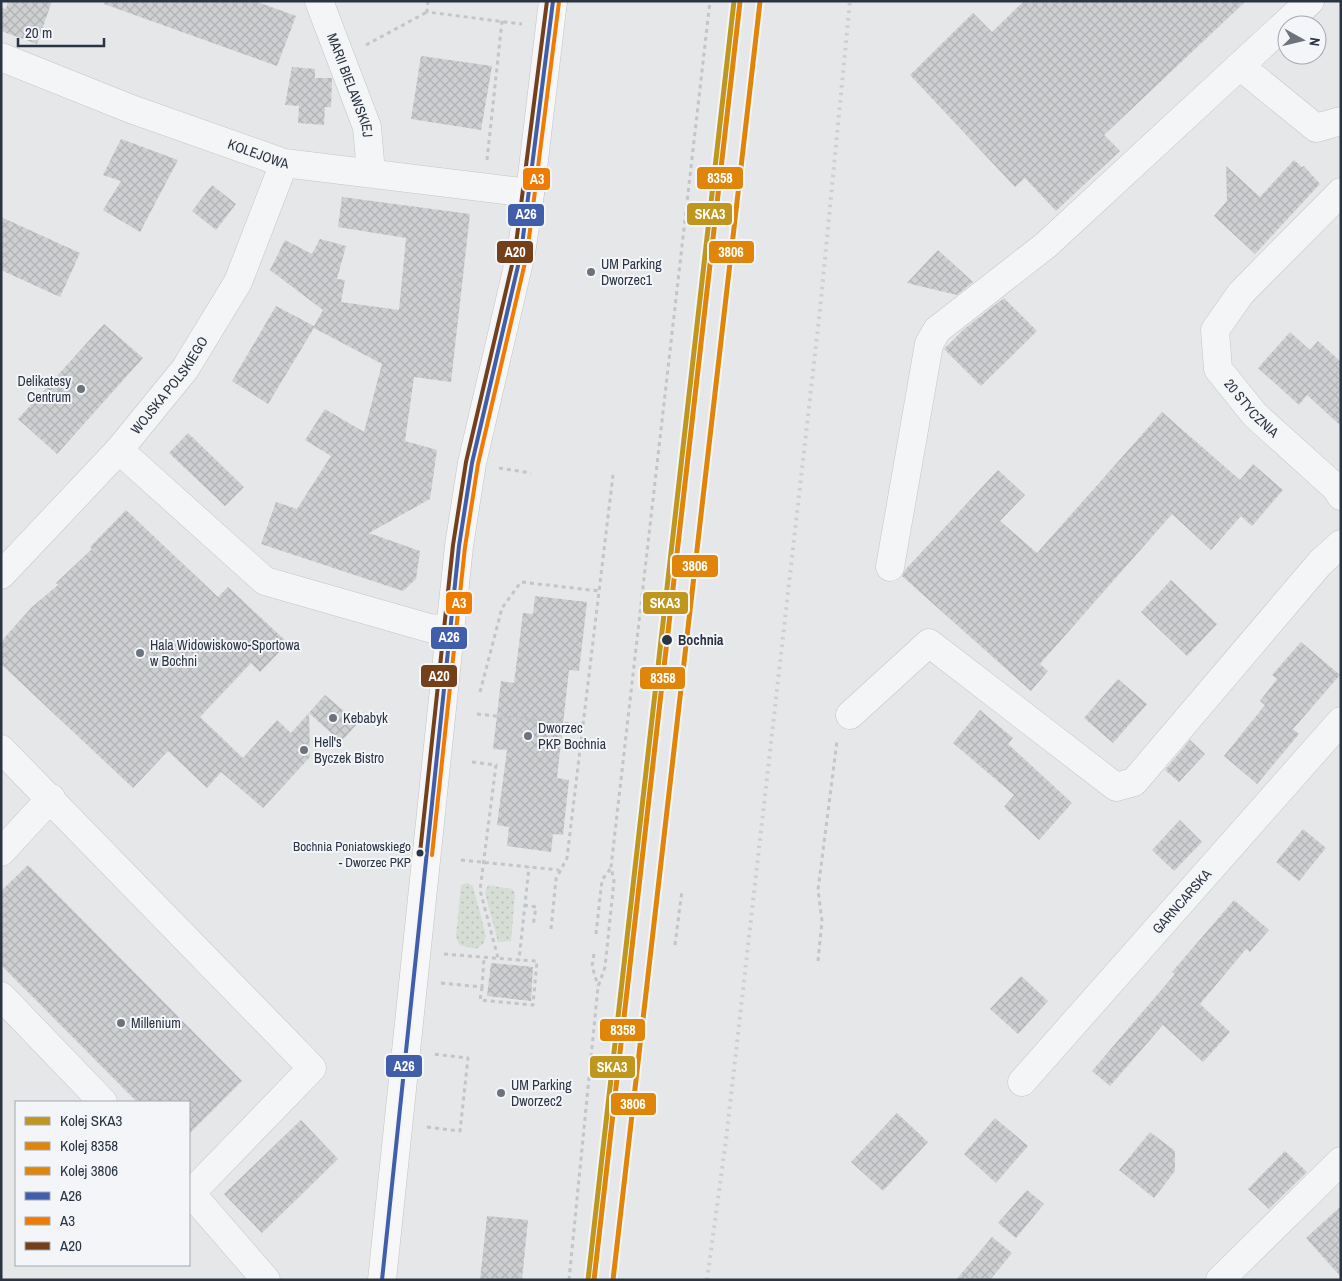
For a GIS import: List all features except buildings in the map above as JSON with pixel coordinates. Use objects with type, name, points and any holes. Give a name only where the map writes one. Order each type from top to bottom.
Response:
[{"type":"main road","points":[[382,1280],[459,546],[472,463],[520,253],[530,193],[553,1]]},
{"type":"street","name":"MARII BIELAWSKIEJ","points":[[319,1],[367,127],[371,173]]},
{"type":"street","points":[[890,567],[929,344],[937,330],[1046,245],[1310,1]]},
{"type":"street","name":"KOLEJOWA","points":[[1,57],[131,109],[284,163],[530,193]]},
{"type":"street","points":[[1240,66],[1316,128],[1341,121]]},
{"type":"street","name":"WOJSKA POLSKIEGO","points":[[1,575],[119,450],[185,369],[238,282],[284,163]]},
{"type":"street","name":"20 STYCZNIA","points":[[1341,192],[1241,293],[1215,330],[1218,369],[1255,415],[1336,488],[1341,496]]},
{"type":"street","points":[[119,450],[265,581],[429,628],[449,630]]},
{"type":"street","points":[[850,715],[930,643],[1116,787],[1134,782],[1320,563],[1341,544]]},
{"type":"street","name":"GARNCARSKA","points":[[1022,1082],[1341,721]]},
{"type":"street","points":[[1,749],[312,1068],[190,1192],[266,1280]]},
{"type":"street","points":[[1,852],[50,798]]},
{"type":"street","points":[[1,996],[103,1101]]},
{"type":"street","points":[[1220,1280],[1341,1161]]},
{"type":"path","points":[[427,12],[428,1]]},
{"type":"path","points":[[569,1280],[598,987],[605,967],[614,881],[611,867],[710,1]]},
{"type":"path","points":[[342,58],[427,12],[528,25]]},
{"type":"path","points":[[486,170],[502,21]]},
{"type":"path","points":[[551,929],[559,870],[567,858],[613,475]]},
{"type":"path","points":[[480,692],[502,608],[522,582],[599,591]]},
{"type":"path","points":[[477,714],[582,725]]},
{"type":"path","points":[[818,961],[822,921],[818,890],[838,731],[850,715]]},
{"type":"path","points":[[472,762],[496,765],[480,890],[498,958]]},
{"type":"path","points":[[461,860],[559,870]]},
{"type":"path","points":[[519,960],[529,866]]},
{"type":"path","points":[[596,934],[602,880],[611,867]]},
{"type":"path","points":[[675,945],[682,890]]},
{"type":"path","points":[[524,905],[536,907],[533,926]]},
{"type":"path","points":[[436,953],[537,961],[533,1004],[480,1000],[484,958]]},
{"type":"path","points":[[594,954],[592,966],[598,987]]},
{"type":"path","points":[[432,982],[482,987]]},
{"type":"path","points":[[424,1053],[468,1058],[460,1131],[425,1127]]},
{"type":"shaded area","points":[[468,883],[473,886],[486,936],[483,944],[476,949],[459,945],[456,936],[461,885]]},
{"type":"shaded area","points":[[488,885],[512,889],[515,893],[511,941],[498,942],[485,893]]},
{"type":"railway","points":[[707,1280],[726,1140],[820,310],[850,1]]},
{"type":"rail line","name":"SKA3","points":[[588,1280],[734,1]]},
{"type":"rail line","name":"8358","points":[[594,1280],[740,2]]},
{"type":"rail line","name":"3806","points":[[613,1280],[760,2]]},
{"type":"transit line","name":"A20","points":[[420,853],[453,545],[466,462],[515,252],[547,1]]},
{"type":"transit line","name":"A26","points":[[382,1280],[459,546],[472,463],[521,253],[553,1]]},
{"type":"transit line","name":"A3","points":[[432,855],[465,547],[478,464],[527,254],[559,2]]},
{"type":"place","name":"UM Parking Dworzec1","points":[[591,272]]},
{"type":"place","name":"Delikatesy Centrum","points":[[81,389]]},
{"type":"place","name":"Bochnia","points":[[667,640]]},
{"type":"place","name":"Hala Widowiskowo-Sportowa w Bochni","points":[[140,653]]},
{"type":"place","name":"Kebabyk","points":[[333,718]]},
{"type":"place","name":"Dworzec PKP Bochnia","points":[[528,736]]},
{"type":"place","name":"Hell's Byczek Bistro","points":[[304,750]]},
{"type":"place","name":"Bochnia Poniatowskiego - Dworzec PKP","points":[[420,853]]},
{"type":"place","name":"Millenium","points":[[121,1023]]},
{"type":"place","name":"UM Parking Dworzec2","points":[[501,1093]]}]
